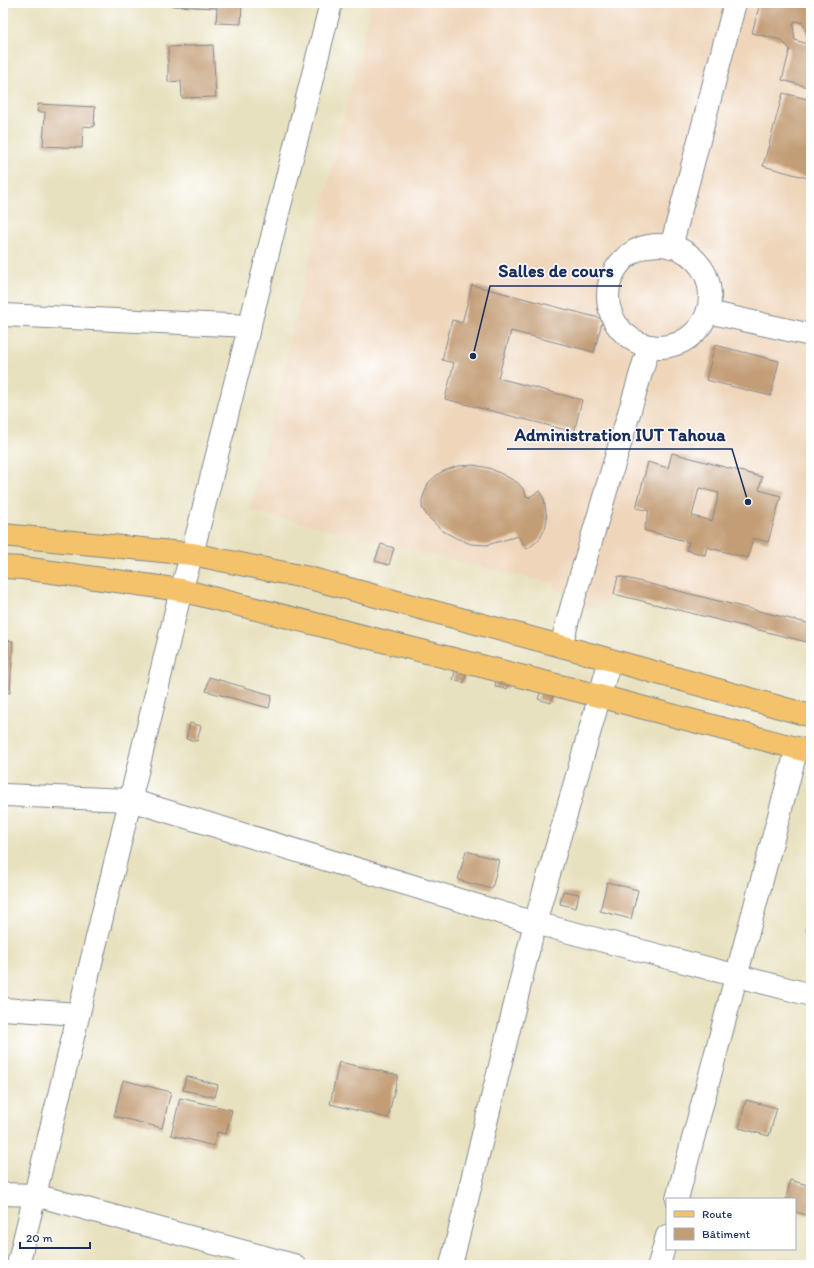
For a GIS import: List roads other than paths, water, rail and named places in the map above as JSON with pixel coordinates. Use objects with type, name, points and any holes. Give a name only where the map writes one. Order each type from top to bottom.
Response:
[{"type":"main road","points":[[3,535],[192,554],[309,578],[562,646],[811,716]]},
{"type":"main road","points":[[3,567],[23,568],[181,590],[599,696],[804,750]]},
{"type":"street","points":[[18,1265],[181,590],[192,554],[331,3]]},
{"type":"street","points":[[671,247],[735,3]]},
{"type":"street","points":[[662,245],[679,249],[693,257],[704,270],[710,286],[711,303],[708,312],[706,319],[696,333],[682,343],[666,348],[649,346],[632,340],[620,329],[611,314],[608,297],[610,281],[618,266],[630,254],[645,246],[662,245]]},
{"type":"street","points":[[708,312],[811,335]]},
{"type":"street","points":[[3,315],[250,326]]},
{"type":"street","points":[[562,646],[572,605],[649,346]]},
{"type":"street","points":[[451,1265],[534,923],[610,660]]},
{"type":"street","points":[[677,1198],[737,976],[804,750]]},
{"type":"street","points":[[3,795],[130,800],[534,923],[811,995]]},
{"type":"street","points":[[3,1009],[78,1014]]},
{"type":"street","points":[[3,1194],[35,1195],[294,1265]]},
{"type":"street","points":[[659,1265],[666,1240]]},
{"type":"place","name":"Salles de cours","points":[[473,356]]},
{"type":"place","name":"Administration IUT Tahoua","points":[[748,502]]}]
